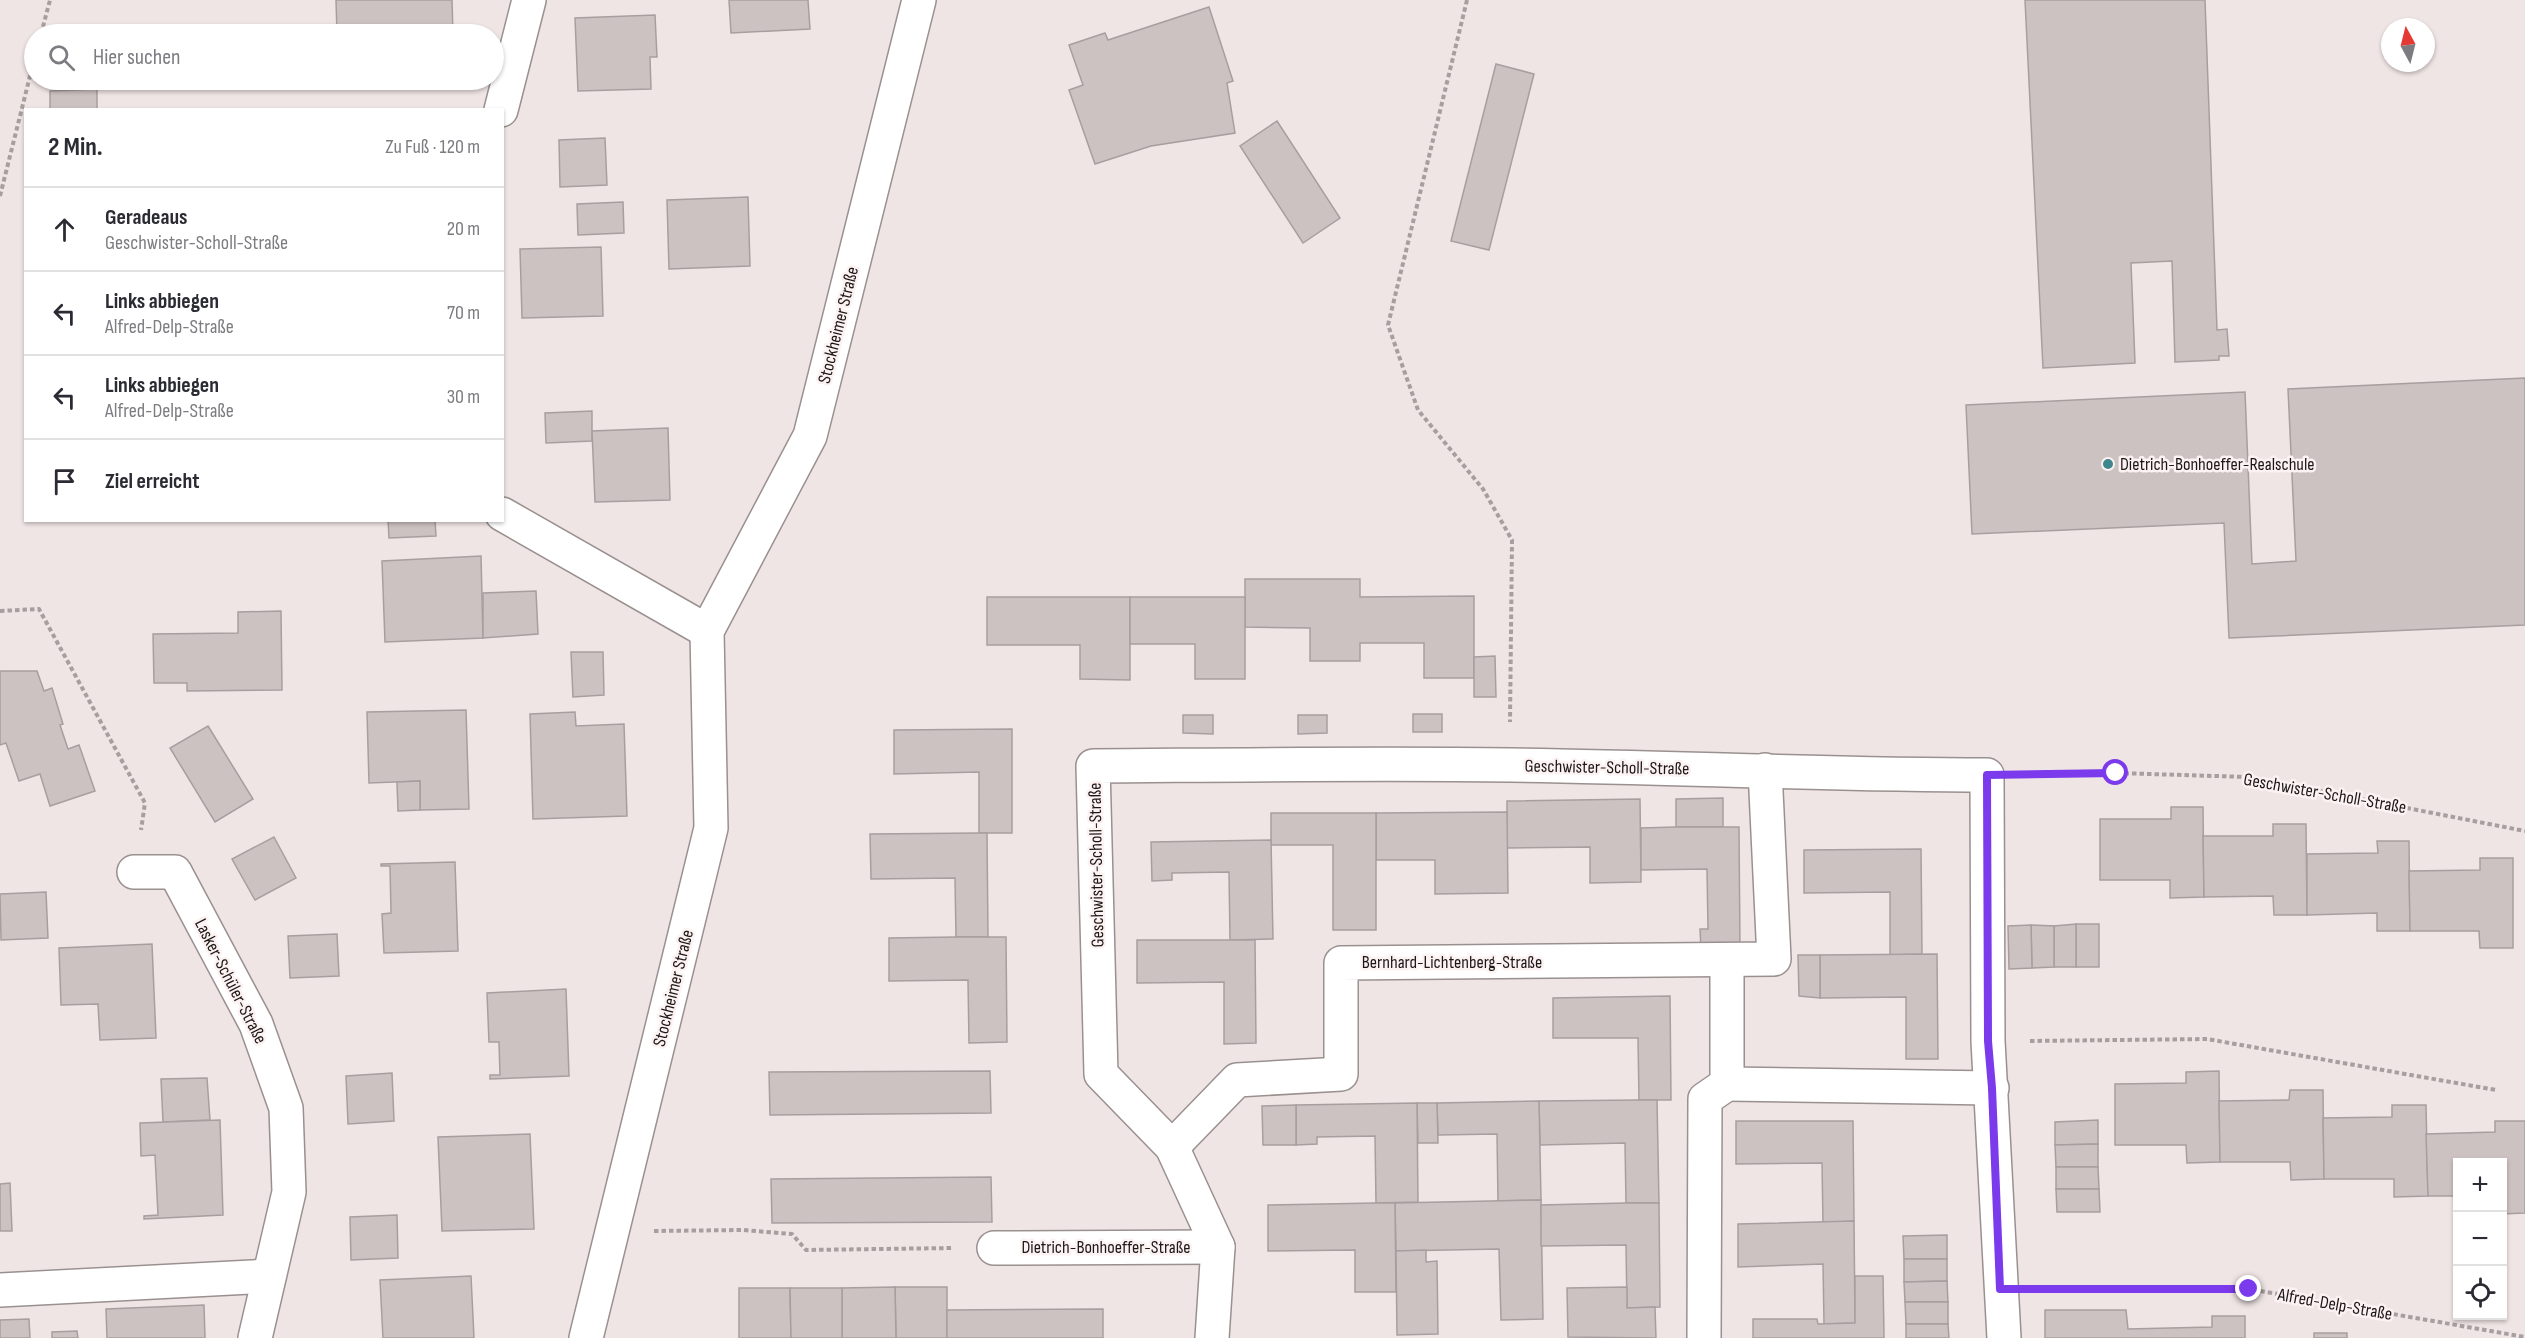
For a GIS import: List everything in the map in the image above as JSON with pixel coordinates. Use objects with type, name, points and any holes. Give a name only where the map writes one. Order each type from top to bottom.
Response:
[{"type":"street","points":[[502,108],[529,0]]},
{"type":"street","name":"Stockheimer Straße","points":[[586,1338],[711,828],[707,631],[810,436],[919,0]]},
{"type":"street","points":[[504,515],[707,631]]},
{"type":"street","name":"Geschwister-Scholl-Straße","points":[[1173,1147],[1101,1074],[1093,766],[1509,765],[1765,770],[1869,775],[1987,775]]},
{"type":"street","name":"Bernhard-Lichtenberg-Straße","points":[[1173,1147],[1237,1080],[1341,1074],[1341,963],[1774,959],[1765,770]]},
{"type":"street","points":[[1987,775],[1988,1041],[2004,1338]]},
{"type":"street","name":"Lasker-Schüler-Straße","points":[[134,872],[175,872],[256,1024],[286,1108],[289,1192],[255,1338]]},
{"type":"street","points":[[1727,960],[1727,1084]]},
{"type":"street","points":[[1704,1338],[1705,1099],[1727,1084],[1992,1088]]},
{"type":"street","name":"Dietrich-Bonhoeffer-Straße","points":[[1173,1147],[1218,1247],[1212,1338]]},
{"type":"street","name":"Dietrich-Bonhoeffer-Straße","points":[[994,1248],[1218,1247]]},
{"type":"street","points":[[0,1290],[269,1276]]},
{"type":"path","points":[[44,24],[50,0]]},
{"type":"path","points":[[1467,0],[1388,325],[1418,410],[1483,489],[1512,540],[1509,765]]},
{"type":"path","points":[[0,196],[26,90]]},
{"type":"path","points":[[0,611],[39,609],[145,803],[134,872]]},
{"type":"path","name":"Geschwister-Scholl-Straße","points":[[1987,775],[2116,773],[2248,777],[2525,831]]},
{"type":"path","points":[[1988,1041],[2207,1040],[2496,1090]]},
{"type":"path","points":[[612,1231],[743,1230],[792,1234],[806,1250],[994,1248]]},
{"type":"path","name":"Alfred-Delp-Straße","points":[[2000,1289],[2249,1289],[2525,1336]]},
{"type":"building","points":[[336,0],[452,0],[453,24],[337,24]]},
{"type":"building","points":[[729,0],[808,0],[810,29],[731,33]]},
{"type":"building","points":[[2025,0],[2205,0],[2217,330],[2227,329],[2229,356],[2219,356],[2219,360],[2175,362],[2172,261],[2131,263],[2135,363],[2043,368]]},
{"type":"building","points":[[1209,7],[1233,81],[1227,83],[1235,133],[1151,146],[1095,164],[1069,90],[1083,85],[1069,45],[1105,33],[1108,40]]},
{"type":"building","points":[[655,15],[657,57],[650,57],[651,89],[578,91],[575,18]]},
{"type":"building","points":[[1496,64],[1534,74],[1489,250],[1451,241]]},
{"type":"building","points":[[97,90],[97,108],[50,108],[50,91]]},
{"type":"building","points":[[1277,121],[1340,218],[1303,243],[1240,146]]},
{"type":"building","points":[[605,138],[607,185],[560,187],[559,140]]},
{"type":"building","points":[[748,197],[750,266],[669,269],[667,200]]},
{"type":"building","points":[[623,202],[624,233],[578,235],[577,204]]},
{"type":"building","points":[[601,247],[603,316],[522,318],[520,249]]},
{"type":"building","name":"Dietrich-Bonhoeffer-Realschule","points":[[2525,378],[2525,625],[2229,638],[2224,523],[1972,534],[1966,405],[2245,392],[2252,564],[2296,561],[2288,389]]},
{"type":"building","points":[[592,411],[592,441],[546,443],[545,413]]},
{"type":"building","points":[[668,428],[670,500],[595,502],[592,431]]},
{"type":"building","points":[[388,522],[435,522],[436,536],[389,538]]},
{"type":"building","points":[[481,556],[483,638],[385,642],[382,561]]},
{"type":"building","points":[[1245,579],[1360,579],[1360,597],[1474,596],[1474,678],[1424,678],[1424,643],[1360,643],[1360,661],[1310,661],[1310,628],[1245,627]]},
{"type":"building","points":[[536,591],[538,634],[483,638],[483,593]]},
{"type":"building","points":[[987,597],[1130,597],[1130,680],[1080,679],[1080,645],[987,645]]},
{"type":"building","points":[[1130,597],[1245,597],[1245,679],[1195,679],[1195,644],[1130,644]]},
{"type":"building","points":[[281,611],[282,690],[187,691],[187,683],[154,683],[153,634],[238,633],[238,612]]},
{"type":"building","points":[[571,652],[603,652],[604,695],[573,697]]},
{"type":"building","points":[[1495,656],[1496,697],[1474,697],[1474,657]]},
{"type":"building","points":[[0,671],[37,671],[44,691],[52,688],[68,749],[79,745],[95,791],[50,806],[40,774],[19,781],[6,743],[0,745]]},
{"type":"building","points":[[466,710],[469,809],[420,810],[420,781],[369,783],[367,712]]},
{"type":"building","points":[[575,712],[576,726],[624,724],[627,816],[533,819],[530,714]]},
{"type":"building","points":[[1413,714],[1442,714],[1442,732],[1413,732]]},
{"type":"building","points":[[1183,715],[1213,715],[1213,734],[1183,733]]},
{"type":"building","points":[[1298,715],[1327,715],[1327,733],[1298,734]]},
{"type":"building","points":[[208,726],[253,799],[215,822],[170,748]]},
{"type":"building","points":[[1012,729],[1012,833],[979,833],[979,772],[894,774],[894,730]]},
{"type":"building","points":[[420,781],[420,810],[398,811],[397,782]]},
{"type":"building","points":[[1723,798],[1723,827],[1676,827],[1676,799]]},
{"type":"building","points":[[1640,799],[1641,882],[1590,883],[1590,847],[1507,848],[1507,801]]},
{"type":"building","points":[[2171,807],[2203,807],[2204,897],[2170,898],[2170,880],[2100,880],[2100,819],[2171,819]]},
{"type":"building","points":[[1507,812],[1508,893],[1435,894],[1435,860],[1376,860],[1376,813]]},
{"type":"building","points":[[1271,813],[1376,813],[1376,930],[1333,930],[1333,845],[1271,845]]},
{"type":"building","points":[[2273,824],[2306,824],[2307,915],[2274,915],[2273,896],[2204,897],[2203,836],[2273,836]]},
{"type":"building","points":[[1739,827],[1740,950],[1701,950],[1700,929],[1708,929],[1707,869],[1641,870],[1641,828]]},
{"type":"building","points":[[987,833],[988,937],[956,937],[955,878],[871,879],[870,834]]},
{"type":"building","points":[[274,837],[296,878],[255,900],[232,859]]},
{"type":"building","points":[[1271,840],[1273,939],[1230,940],[1229,872],[1172,873],[1172,880],[1152,881],[1151,842]]},
{"type":"building","points":[[2377,841],[2409,841],[2410,931],[2377,931],[2377,913],[2307,915],[2307,854],[2378,853]]},
{"type":"building","points":[[1921,849],[1922,954],[1890,955],[1890,892],[1804,893],[1804,850]]},
{"type":"building","points":[[2480,858],[2513,858],[2513,948],[2480,948],[2479,931],[2410,931],[2409,871],[2480,870]]},
{"type":"building","points":[[455,862],[458,951],[384,953],[382,914],[391,913],[390,866],[381,866],[381,864]]},
{"type":"building","points":[[46,892],[48,938],[1,940],[0,894]]},
{"type":"building","points":[[2076,924],[2099,924],[2099,967],[2076,967]]},
{"type":"building","points":[[2076,924],[2076,967],[2054,967],[2054,926]]},
{"type":"building","points":[[2031,925],[2054,926],[2054,967],[2032,968]]},
{"type":"building","points":[[2031,925],[2032,968],[2009,969],[2008,926]]},
{"type":"building","points":[[337,934],[339,976],[290,978],[288,936]]},
{"type":"building","points":[[1006,937],[1007,1042],[969,1043],[968,980],[889,981],[889,938]]},
{"type":"building","points":[[1137,940],[1255,940],[1256,1043],[1224,1044],[1224,982],[1137,983]]},
{"type":"building","points":[[152,944],[156,1038],[100,1040],[98,1004],[61,1005],[59,948]]},
{"type":"building","points":[[1937,954],[1938,1059],[1906,1059],[1906,997],[1820,998],[1820,955]]},
{"type":"building","points":[[1798,955],[1820,955],[1820,998],[1799,996]]},
{"type":"building","points":[[566,989],[569,1076],[490,1079],[490,1075],[500,1075],[499,1042],[489,1042],[487,993]]},
{"type":"building","points":[[1670,996],[1671,1100],[1639,1100],[1638,1038],[1553,1038],[1553,998]]},
{"type":"building","points":[[990,1071],[991,1113],[770,1115],[769,1072]]},
{"type":"building","points":[[2219,1071],[2220,1162],[2187,1163],[2186,1145],[2115,1145],[2115,1084],[2186,1083],[2186,1072]]},
{"type":"building","points":[[392,1073],[394,1121],[348,1124],[346,1076]]},
{"type":"building","points":[[207,1078],[210,1120],[163,1122],[161,1079]]},
{"type":"building","points":[[2290,1090],[2323,1090],[2324,1179],[2291,1180],[2290,1162],[2220,1162],[2219,1101],[2289,1100]]},
{"type":"building","points":[[1657,1100],[1659,1203],[1626,1203],[1625,1143],[1540,1145],[1539,1101]]},
{"type":"building","points":[[1539,1101],[1541,1200],[1498,1201],[1497,1134],[1438,1135],[1437,1103]]},
{"type":"building","points":[[1417,1103],[1437,1103],[1438,1143],[1418,1143]]},
{"type":"building","points":[[1417,1103],[1418,1202],[1376,1203],[1375,1136],[1317,1137],[1317,1144],[1296,1145],[1296,1105]]},
{"type":"building","points":[[1296,1105],[1296,1145],[1263,1145],[1262,1106]]},
{"type":"building","points":[[2392,1105],[2426,1105],[2428,1196],[2394,1197],[2394,1179],[2324,1179],[2323,1118],[2392,1117]]},
{"type":"building","points":[[220,1120],[223,1215],[144,1219],[144,1216],[158,1215],[155,1155],[141,1156],[140,1123]]},
{"type":"building","points":[[2098,1120],[2098,1144],[2055,1145],[2055,1122]]},
{"type":"building","points":[[1736,1121],[1853,1121],[1854,1221],[1823,1223],[1822,1163],[1736,1164]]},
{"type":"building","points":[[2495,1121],[2525,1121],[2525,1213],[2507,1214],[2507,1158],[2453,1158],[2453,1196],[2428,1196],[2426,1134],[2495,1132]]},
{"type":"building","points":[[530,1134],[534,1229],[442,1231],[438,1137]]},
{"type":"building","points":[[2098,1144],[2098,1167],[2056,1167],[2055,1145]]},
{"type":"building","points":[[2056,1167],[2098,1167],[2099,1189],[2056,1189]]},
{"type":"building","points":[[991,1177],[992,1222],[772,1223],[771,1179]]},
{"type":"building","points":[[10,1183],[12,1231],[0,1231],[0,1184]]},
{"type":"building","points":[[2056,1189],[2099,1189],[2100,1212],[2057,1212]]},
{"type":"building","points":[[1541,1200],[1543,1319],[1501,1320],[1499,1249],[1396,1251],[1395,1203]]},
{"type":"building","points":[[1395,1203],[1396,1292],[1355,1292],[1355,1250],[1268,1251],[1268,1205]]},
{"type":"building","points":[[1659,1203],[1660,1307],[1627,1308],[1626,1245],[1541,1246],[1541,1205]]},
{"type":"building","points":[[397,1215],[398,1258],[351,1260],[350,1217]]},
{"type":"building","points":[[1854,1221],[1855,1323],[1824,1324],[1823,1264],[1738,1267],[1738,1224]]},
{"type":"building","points":[[1947,1235],[1947,1259],[1904,1259],[1903,1236]]},
{"type":"building","points":[[1426,1250],[1426,1262],[1437,1261],[1438,1334],[1397,1335],[1396,1251]]},
{"type":"building","points":[[1904,1259],[1947,1259],[1947,1281],[1904,1282]]},
{"type":"building","points":[[471,1276],[474,1338],[383,1338],[380,1280]]},
{"type":"building","points":[[1855,1276],[1883,1276],[1884,1338],[1753,1338],[1753,1319],[1817,1319],[1818,1324],[1855,1323]]},
{"type":"building","points":[[1947,1281],[1948,1302],[1905,1302],[1904,1282]]},
{"type":"building","points":[[895,1287],[947,1287],[947,1338],[896,1338]]},
{"type":"building","points":[[895,1287],[896,1338],[842,1338],[842,1288]]},
{"type":"building","points":[[1627,1287],[1627,1308],[1655,1307],[1656,1338],[1568,1337],[1567,1288]]},
{"type":"building","points":[[739,1288],[790,1288],[791,1338],[739,1338]]},
{"type":"building","points":[[790,1288],[842,1288],[842,1338],[791,1338]]},
{"type":"building","points":[[1905,1302],[1948,1302],[1948,1324],[1906,1324]]},
{"type":"building","points":[[204,1305],[205,1338],[107,1338],[106,1309]]},
{"type":"building","points":[[1103,1309],[1103,1338],[947,1338],[947,1310]]},
{"type":"building","points":[[2045,1310],[2126,1310],[2128,1329],[2212,1327],[2212,1316],[2245,1316],[2245,1338],[2045,1338]]},
{"type":"building","points":[[29,1319],[30,1338],[0,1338],[0,1320]]},
{"type":"building","points":[[1906,1324],[1948,1324],[1949,1338],[1906,1338]]},
{"type":"building","points":[[77,1331],[78,1338],[52,1338],[52,1332]]},
{"type":"building","points":[[2314,1333],[2347,1333],[2347,1338],[2314,1338]]},
{"type":"place","name":"Dietrich-Bonhoeffer-Realschule","points":[[2108,464]]},
{"type":"route","points":[[2116,773],[1987,775],[1988,1041],[2000,1289],[2249,1289]]}]
